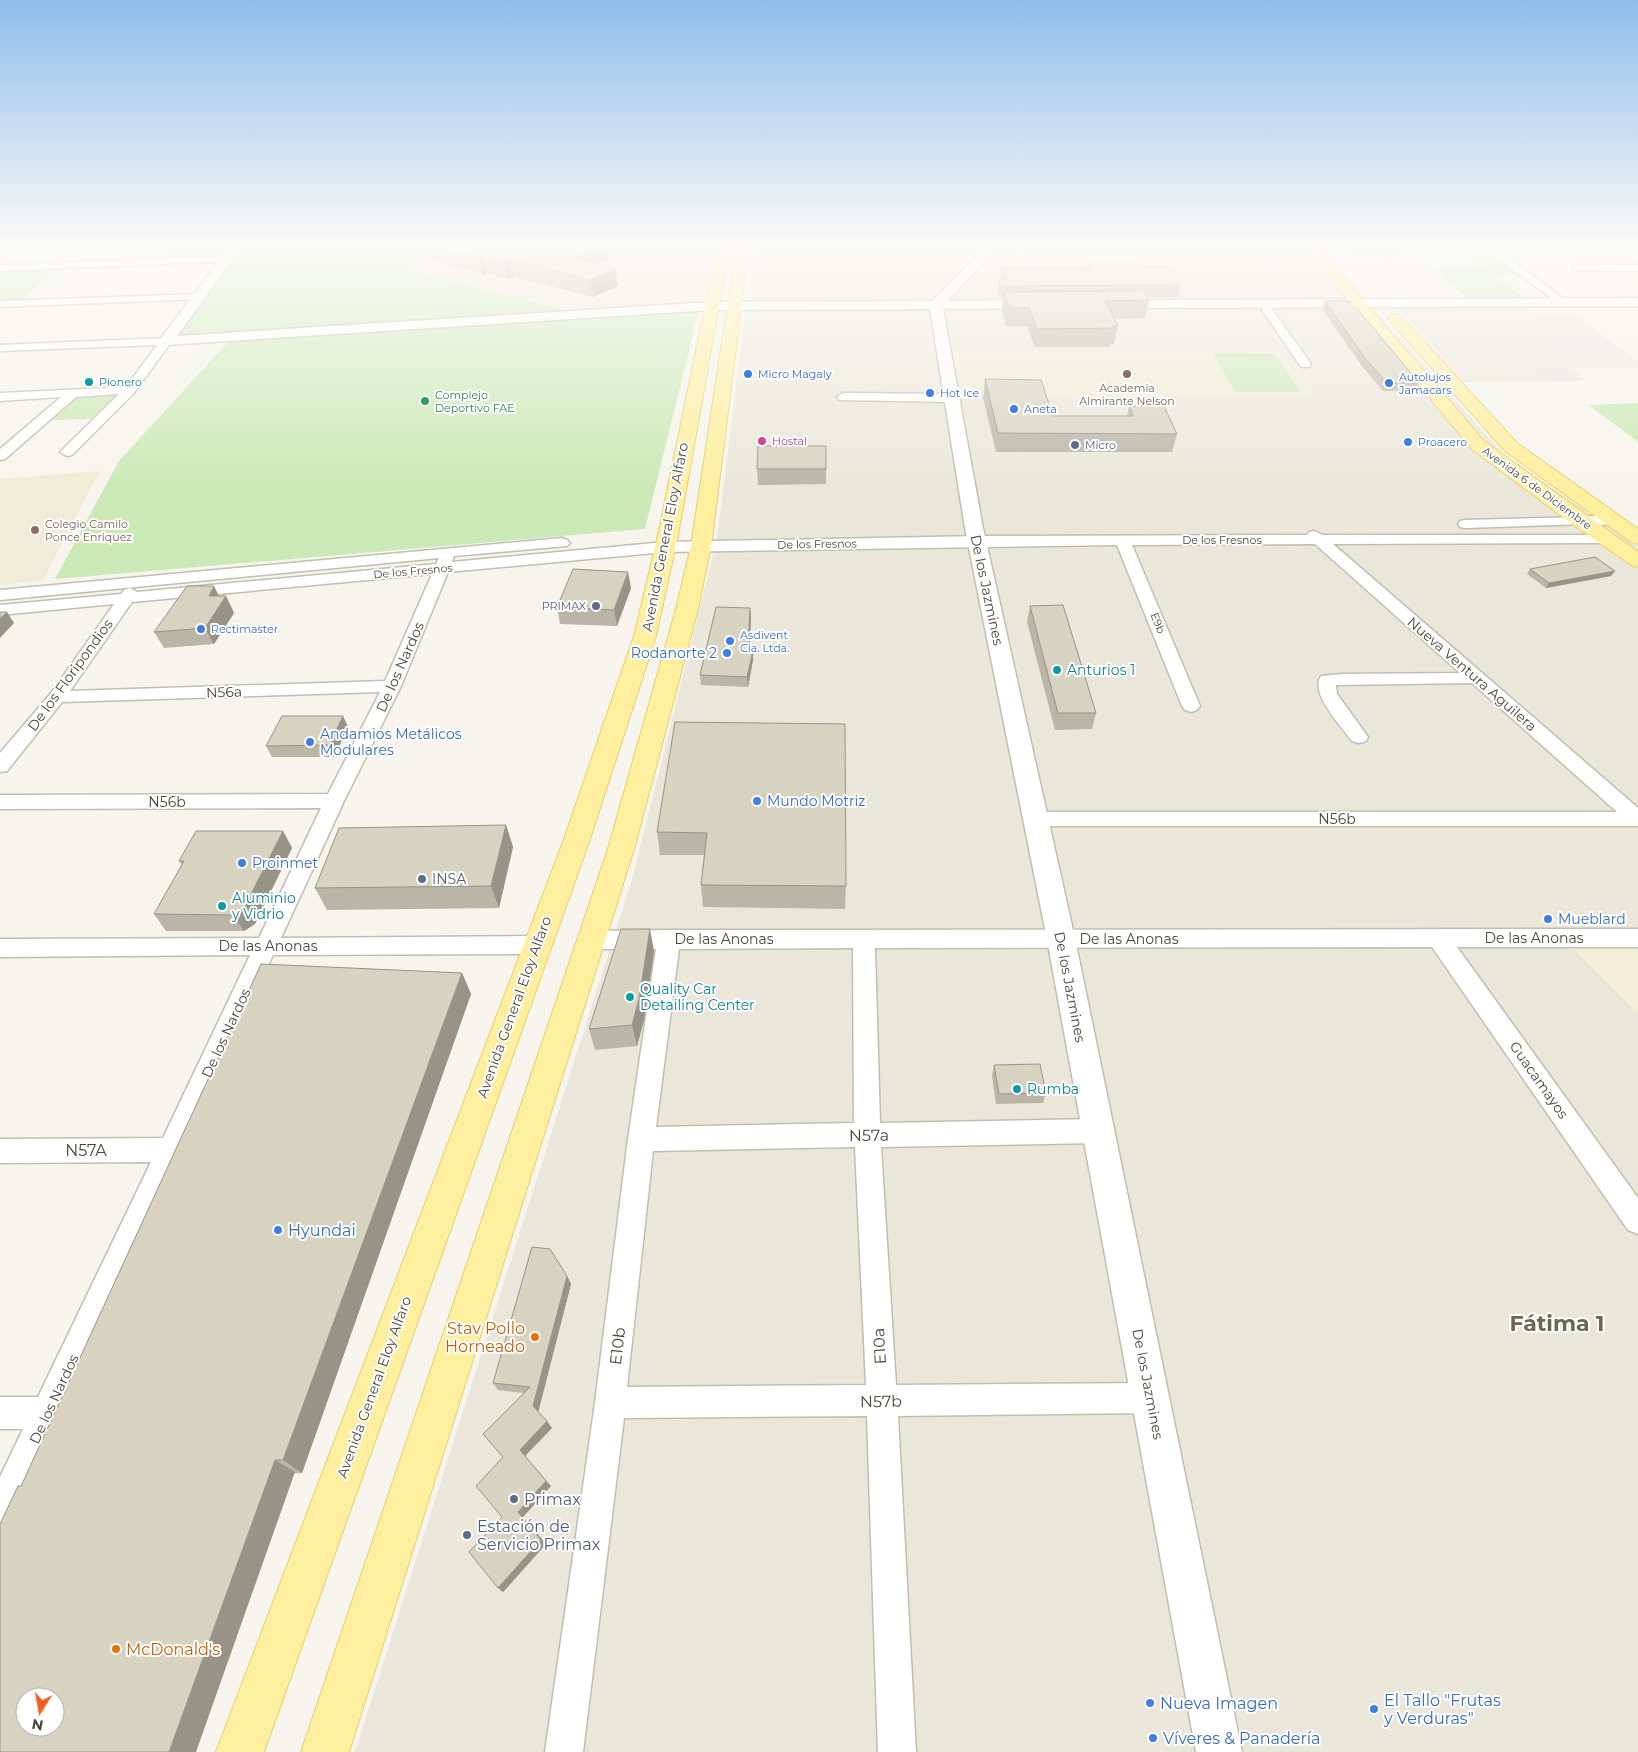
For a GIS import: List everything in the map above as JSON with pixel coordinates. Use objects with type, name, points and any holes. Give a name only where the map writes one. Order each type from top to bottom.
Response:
[{"type":"main road","name":"Avenida General Eloy Alfaro","points":[[240,1752],[576,842],[645,636],[667,541],[707,326]]},
{"type":"main road","points":[[325,1752],[621,849],[687,609],[701,540],[733,326]]},
{"type":"main road","name":"Avenida 6 de Diciembre","points":[[1377,326],[1478,445],[1638,561]]},
{"type":"main road","name":"Avenida 6 de Diciembre","points":[[1402,326],[1511,446],[1638,537]]},
{"type":"street","points":[[67,452],[130,390],[177,326]]},
{"type":"street","points":[[0,348],[166,341],[403,326]]},
{"type":"street","name":"De los Jazmines","points":[[940,326],[976,535],[1061,939],[1152,1398],[1219,1752]]},
{"type":"street","points":[[1278,326],[1305,364]]},
{"type":"street","points":[[0,397],[130,390]]},
{"type":"street","points":[[0,456],[72,394]]},
{"type":"street","points":[[843,397],[952,398]]},
{"type":"street","name":"De los Fresnos","points":[[976,535],[1123,541],[1612,520]]},
{"type":"street","name":"De los Fresnos","points":[[0,595],[667,541],[976,535],[1313,534],[1638,537]]},
{"type":"street","name":"Nueva Ventura Aguilera","points":[[1313,534],[1638,819]]},
{"type":"street","name":"E9b","points":[[1123,541],[1191,706]]},
{"type":"street","name":"De los Fresnos","points":[[0,610],[125,599],[446,560]]},
{"type":"street","name":"De los Nardos","points":[[0,1513],[172,1150],[334,801],[392,686],[446,560]]},
{"type":"street","name":"De los Floripondios","points":[[0,766],[57,697],[138,583]]},
{"type":"street","points":[[1360,737],[1328,695],[1327,680],[1342,678],[1475,678]]},
{"type":"street","name":"N56a","points":[[57,697],[392,686]]},
{"type":"street","name":"N56b","points":[[0,802],[334,801]]},
{"type":"street","name":"N56b","points":[[1036,819],[1638,819]]},
{"type":"street","name":"De las Anonas","points":[[590,940],[1638,938]]},
{"type":"street","name":"E10a","points":[[864,939],[867,1135],[882,1401],[897,1752]]},
{"type":"street","name":"Guacamayos","points":[[1439,939],[1638,1221]]},
{"type":"street","name":"E10b","points":[[564,1752],[610,1403],[640,1139],[669,940]]},
{"type":"street","name":"De las Anonas","points":[[0,948],[537,945]]},
{"type":"street","name":"N57a","points":[[640,1139],[1098,1131]]},
{"type":"street","name":"N57A","points":[[0,1151],[172,1150]]},
{"type":"street","name":"N57b","points":[[610,1403],[1152,1398]]},
{"type":"street","points":[[0,1414],[47,1413]]},
{"type":"shaded area","points":[[744,326],[1390,326],[1504,455],[1638,547],[1638,1752],[355,1752],[633,876],[717,539]]},
{"type":"shaded area","points":[[1414,326],[1590,326],[1638,362],[1638,368],[1573,368],[1585,379],[1578,381],[1464,382]]},
{"type":"shaded area","points":[[1532,338],[1605,340],[1621,352],[1556,351]]},
{"type":"shaded area","name":"Academia Almirante Nelson","points":[[951,350],[1280,350],[1315,398],[961,398]]},
{"type":"shaded area","points":[[1531,366],[1563,366],[1579,380],[1547,380]]},
{"type":"shaded area","name":"Colegio Camilo Ponce Enriquez","points":[[100,471],[43,580],[0,585],[0,479]]},
{"type":"shaded area","points":[[1638,944],[1638,1013],[1570,945]]},
{"type":"green space","points":[[177,326],[401,326],[166,341]]},
{"type":"green space","name":"Complejo Deportivo FAE","points":[[467,326],[695,326],[645,529],[55,579],[119,461],[228,342]]},
{"type":"green space","points":[[1213,353],[1275,354],[1301,392],[1235,392]]},
{"type":"green space","points":[[76,396],[116,396],[91,419],[51,420]]},
{"type":"green space","points":[[1638,403],[1638,442],[1589,405]]},
{"type":"building","points":[[1036,326],[1118,326],[1112,326],[1114,328],[1037,329]]},
{"type":"building","points":[[1342,326],[1372,326],[1419,383],[1386,382],[1365,358]]},
{"type":"building","points":[[985,379],[1041,380],[1053,416],[1133,416],[1129,406],[1164,406],[1177,434],[998,433]]},
{"type":"building","points":[[758,446],[826,446],[826,469],[757,469]]},
{"type":"building","points":[[1595,557],[1615,571],[1549,583],[1530,569]]},
{"type":"building","points":[[573,569],[628,572],[614,610],[557,607]]},
{"type":"building","points":[[187,586],[214,586],[209,596],[226,596],[205,628],[154,632]]},
{"type":"building","name":"Anturios 1","points":[[1063,605],[1096,713],[1058,713],[1030,606]]},
{"type":"building","points":[[716,607],[750,608],[748,650],[753,650],[747,677],[700,675]]},
{"type":"building","points":[[0,612],[7,612],[0,619]]},
{"type":"building","points":[[282,716],[343,716],[329,745],[266,746]]},
{"type":"building","name":"Mundo Motriz","points":[[675,722],[845,724],[846,886],[701,885],[707,833],[657,832]]},
{"type":"building","points":[[506,825],[491,886],[315,888],[339,828]]},
{"type":"building","points":[[196,831],[283,831],[244,908],[233,915],[154,914],[184,861],[179,861]]},
{"type":"building","points":[[621,929],[650,929],[639,999],[632,1025],[589,1029]]},
{"type":"building","points":[[261,964],[462,973],[283,1460],[275,1460],[169,1752],[0,1752],[0,1524],[18,1486],[21,1486]]},
{"type":"building","points":[[1040,1064],[1046,1093],[999,1094],[994,1065]]},
{"type":"building","points":[[532,1247],[550,1249],[567,1276],[533,1406],[547,1421],[520,1450],[546,1481],[518,1512],[541,1540],[498,1588],[469,1552],[502,1517],[476,1486],[503,1457],[483,1434],[530,1387],[493,1383]]},
{"type":"place","name":"Micro Magaly","points":[[748,374]]},
{"type":"place","name":"Academia Almirante Nelson","points":[[1127,374]]},
{"type":"place","name":"Pionero","points":[[89,382]]},
{"type":"place","name":"Autolujos Jamacars","points":[[1389,383]]},
{"type":"place","name":"Hot Ice","points":[[930,393]]},
{"type":"place","name":"Complejo Deportivo FAE","points":[[425,401]]},
{"type":"place","name":"Aneta","points":[[1014,409]]},
{"type":"place","name":"Hostal","points":[[762,441]]},
{"type":"place","name":"Proacero","points":[[1408,442]]},
{"type":"place","name":"Micro","points":[[1075,445]]},
{"type":"place","name":"Colegio Camilo Ponce Enriquez","points":[[35,530]]},
{"type":"place","name":"PRIMAX","points":[[596,606]]},
{"type":"place","name":"Rectimaster","points":[[201,629]]},
{"type":"place","name":"Asdivent Cia. Ltda.","points":[[730,641]]},
{"type":"place","name":"Rodanorte 2","points":[[727,653]]},
{"type":"place","name":"Anturios 1","points":[[1057,670]]},
{"type":"place","name":"Andamios Metálicos Modulares","points":[[310,742]]},
{"type":"place","name":"Mundo Motriz","points":[[757,801]]},
{"type":"place","name":"Proinmet","points":[[242,863]]},
{"type":"place","name":"INSA","points":[[422,879]]},
{"type":"place","name":"Aluminio y Vidrio","points":[[222,906]]},
{"type":"place","name":"Mueblard","points":[[1548,919]]},
{"type":"place","name":"Quality Car Detailing Center","points":[[630,997]]},
{"type":"place","name":"Rumba","points":[[1017,1089]]},
{"type":"place","name":"Hyundai","points":[[278,1230]]},
{"type":"place","name":"Stav Pollo Horneado","points":[[535,1337]]},
{"type":"place","name":"Primax","points":[[514,1499]]},
{"type":"place","name":"Estación de Servicio Primax","points":[[467,1535]]},
{"type":"place","name":"McDonald's","points":[[116,1649]]},
{"type":"place","name":"Nueva Imagen","points":[[1150,1703]]},
{"type":"place","name":"El Tallo \"Frutas y Verduras\"","points":[[1374,1709]]},
{"type":"place","name":"Víveres & Panadería","points":[[1153,1738]]},
{"type":"district","name":"Fátima 1","points":[[1557,1323]]}]
